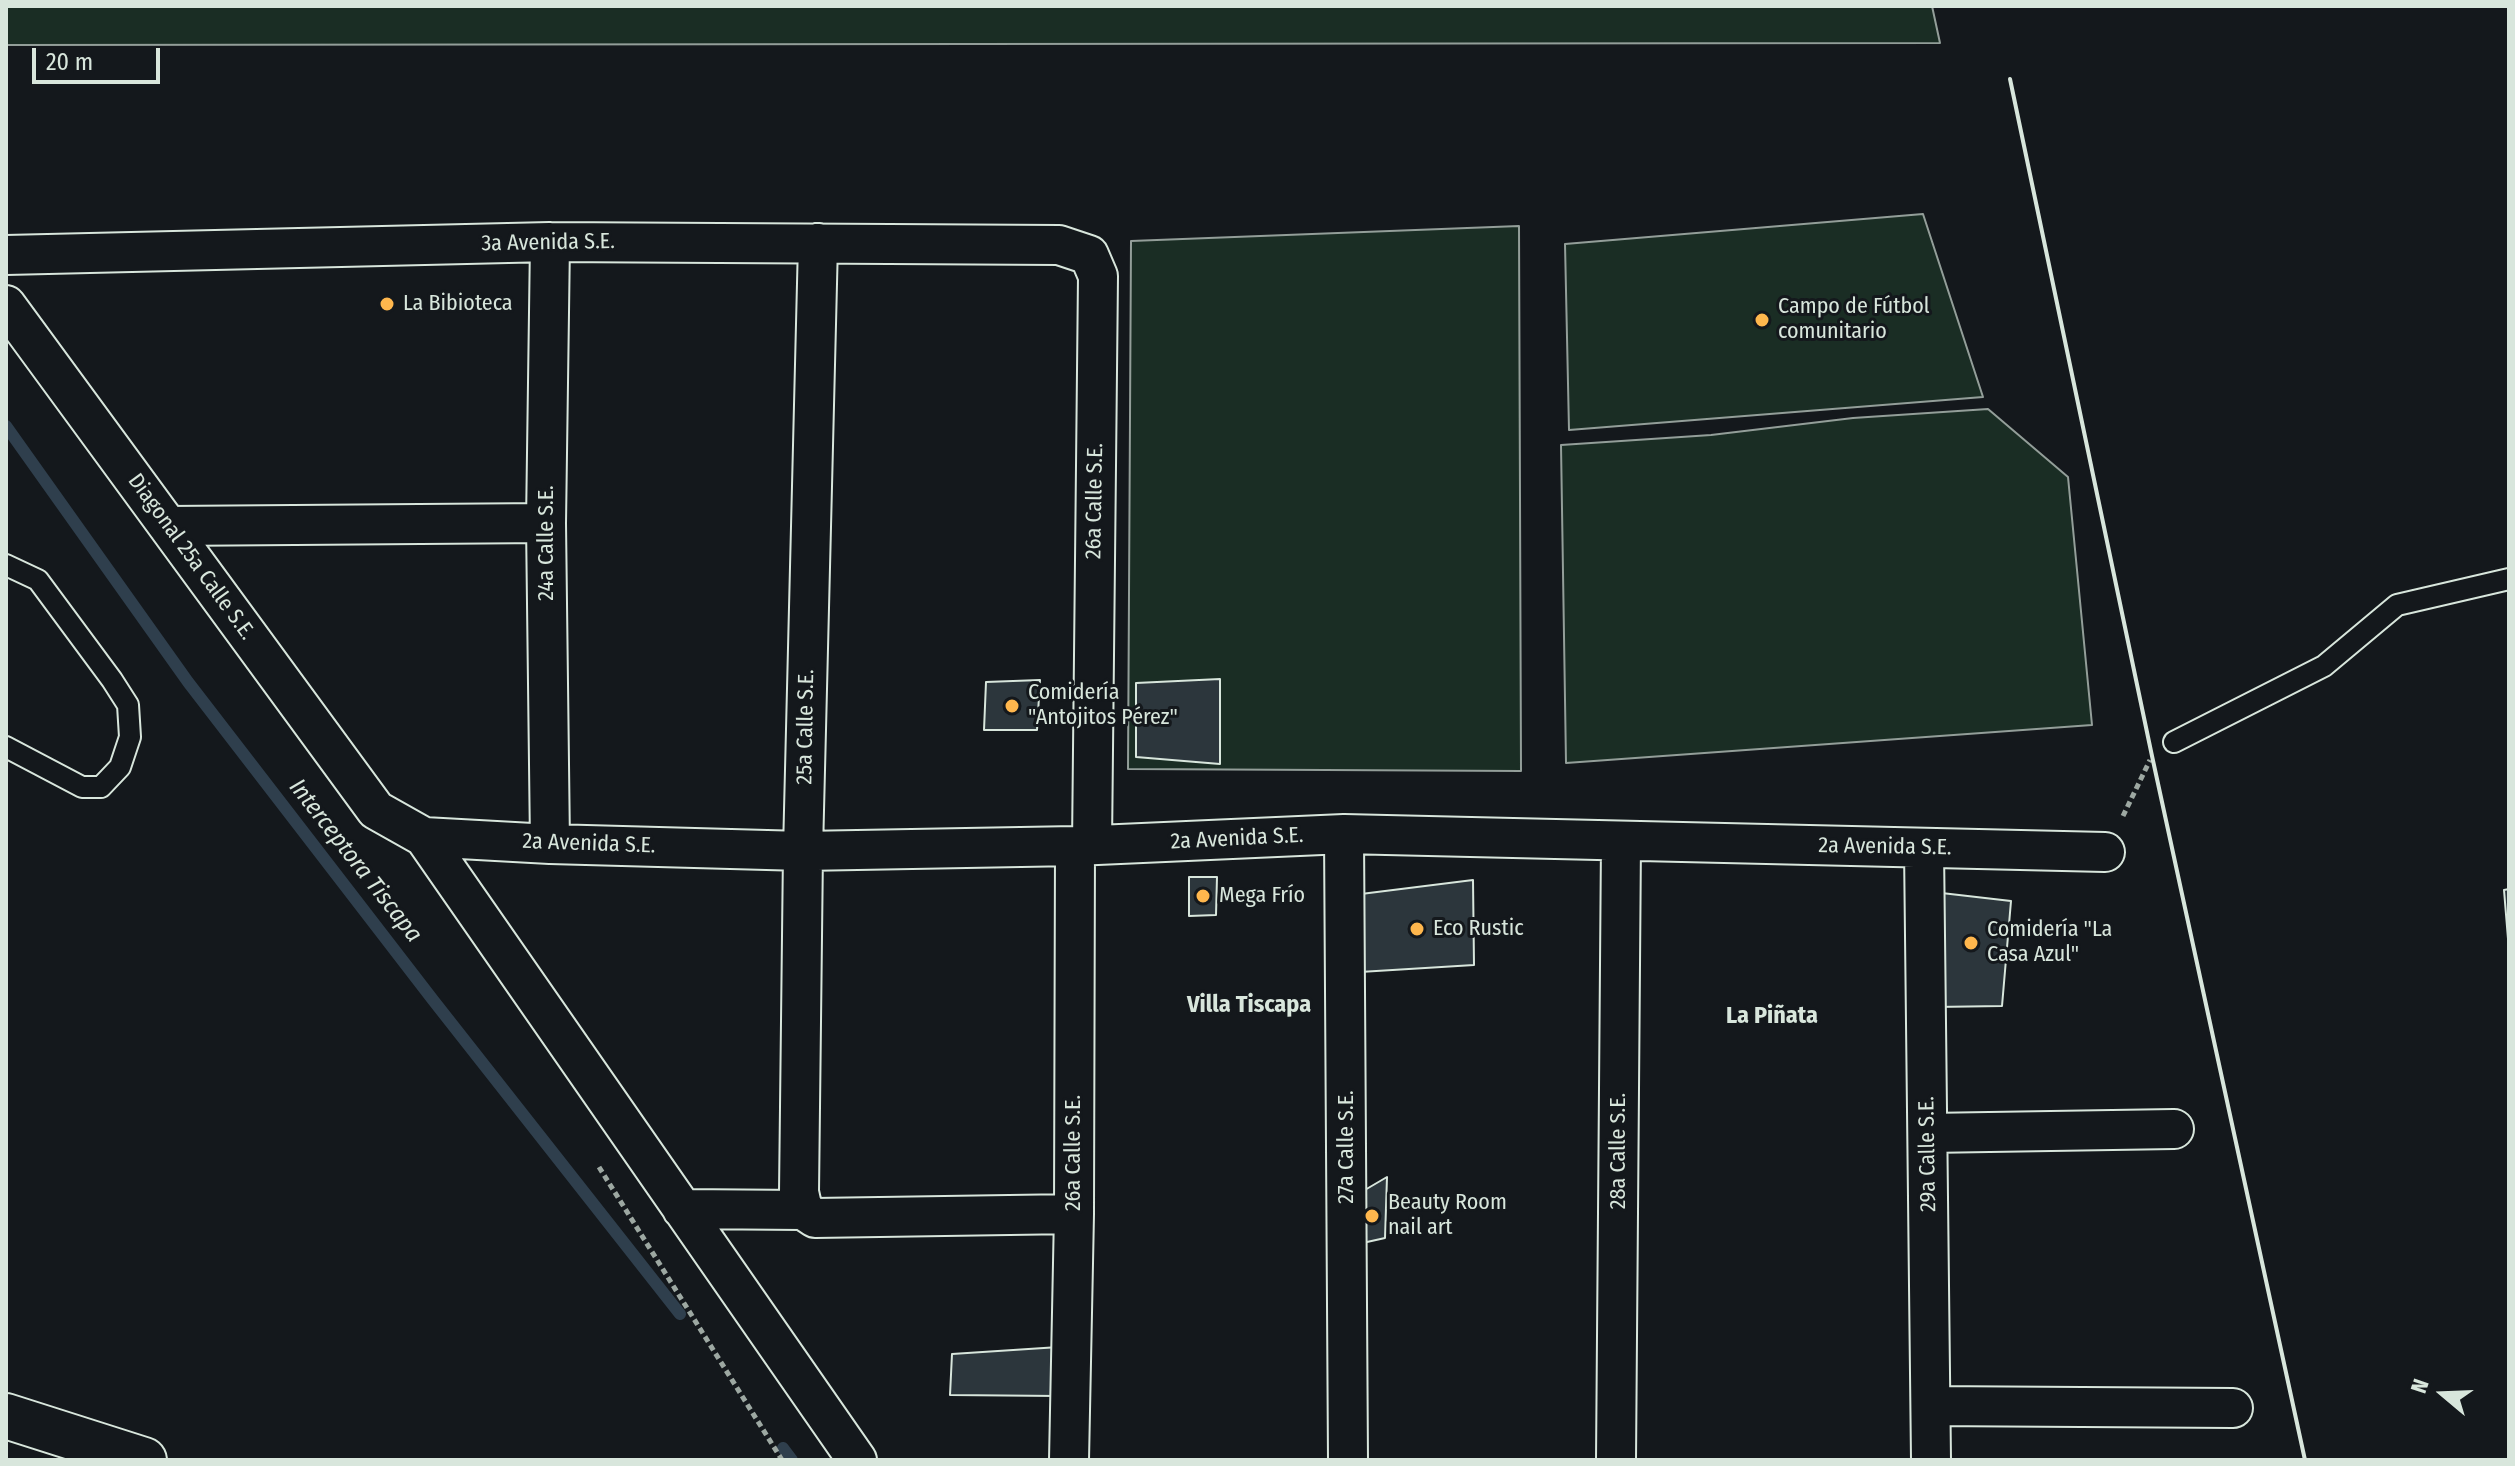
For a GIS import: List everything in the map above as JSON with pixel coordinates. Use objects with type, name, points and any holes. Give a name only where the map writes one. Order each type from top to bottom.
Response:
[{"type":"main road","points":[[6,1416],[144,1460]]},
{"type":"street","name":"3a Avenida S.E.","points":[[6,255],[550,242],[1059,245],[1089,255]]},
{"type":"street","name":"24a Calle S.E.","points":[[550,242],[546,523],[550,844]]},
{"type":"street","name":"25a Calle S.E.","points":[[803,1210],[799,1192],[803,851],[818,243]]},
{"type":"street","name":"26a Calle S.E.","points":[[1069,1460],[1098,276],[1089,255]]},
{"type":"street","name":"Diagonal 25a Calle S.E.","points":[[6,305],[376,810]]},
{"type":"street","points":[[168,526],[546,523]]},
{"type":"street","name":"2a Avenida S.E.","points":[[376,810],[424,837],[803,851],[1083,846],[1344,834],[2105,852]]},
{"type":"street","name":"27a Calle S.E.","points":[[1344,834],[1348,1460]]},
{"type":"street","points":[[424,837],[857,1460]]},
{"type":"street","name":"28a Calle S.E.","points":[[1616,1460],[1621,841]]},
{"type":"street","name":"29a Calle S.E.","points":[[1924,848],[1931,1460]]},
{"type":"street","points":[[1928,1133],[2174,1129]]},
{"type":"street","points":[[682,1209],[803,1210],[815,1218],[1074,1214]]},
{"type":"street","points":[[1931,1406],[2233,1408]]},
{"type":"lane","points":[[6,565],[38,580],[112,680],[128,705],[130,737],[120,767],[101,787],[82,787],[6,747]]},
{"type":"lane","points":[[2174,742],[2324,666],[2397,605],[2509,579]]},
{"type":"path","points":[[2105,852],[2152,756],[2174,742]]},
{"type":"green space","points":[[6,6],[1932,6],[1940,43],[6,45]]},
{"type":"green space","name":"Campo de Fútbol comunitario","points":[[1923,214],[1983,397],[1569,430],[1565,244]]},
{"type":"green space","points":[[1519,226],[1521,771],[1128,769],[1131,241]]},
{"type":"green space","points":[[1988,409],[2068,477],[2092,725],[1566,763],[1561,445],[1711,435],[1853,418]]},
{"type":"building","points":[[1220,679],[1220,764],[1136,757],[1136,683]]},
{"type":"building","name":"Comidería \"Antojitos Pérez\"","points":[[1040,680],[1037,730],[984,730],[986,682]]},
{"type":"building","name":"Mega Frío","points":[[1189,877],[1217,877],[1216,915],[1189,916]]},
{"type":"building","name":"Eco Rustic","points":[[1473,880],[1474,965],[1360,972],[1361,894]]},
{"type":"building","points":[[2509,889],[2509,951],[2504,890]]},
{"type":"building","name":"Comidería \"La Casa Azul\"","points":[[1933,892],[2011,901],[2002,1006],[1934,1007]]},
{"type":"building","name":"Beauty Room nail art","points":[[1387,1177],[1385,1238],[1358,1244],[1358,1194]]},
{"type":"building","points":[[1059,1347],[1058,1396],[950,1395],[952,1354]]},
{"type":"waterway","name":"Interceptora Tiscapa","points":[[6,426],[188,682],[680,1314]]},
{"type":"waterway","name":"Interceptora Tiscapa","points":[[783,1448],[792,1460]]},
{"type":"wall","points":[[2010,79],[2152,756],[2305,1460]]},
{"type":"place","name":"La Bibioteca","points":[[387,304]]},
{"type":"place","name":"Campo de Fútbol comunitario","points":[[1762,320]]},
{"type":"place","name":"Comidería \"Antojitos Pérez\"","points":[[1012,706]]},
{"type":"place","name":"Mega Frío","points":[[1203,896]]},
{"type":"place","name":"Eco Rustic","points":[[1417,929]]},
{"type":"place","name":"Comidería \"La Casa Azul\"","points":[[1971,943]]},
{"type":"place","name":"Beauty Room nail art","points":[[1372,1216]]},
{"type":"district","name":"Villa Tiscapa","points":[[1249,1005]]},
{"type":"district","name":"La Piñata","points":[[1772,1016]]}]
